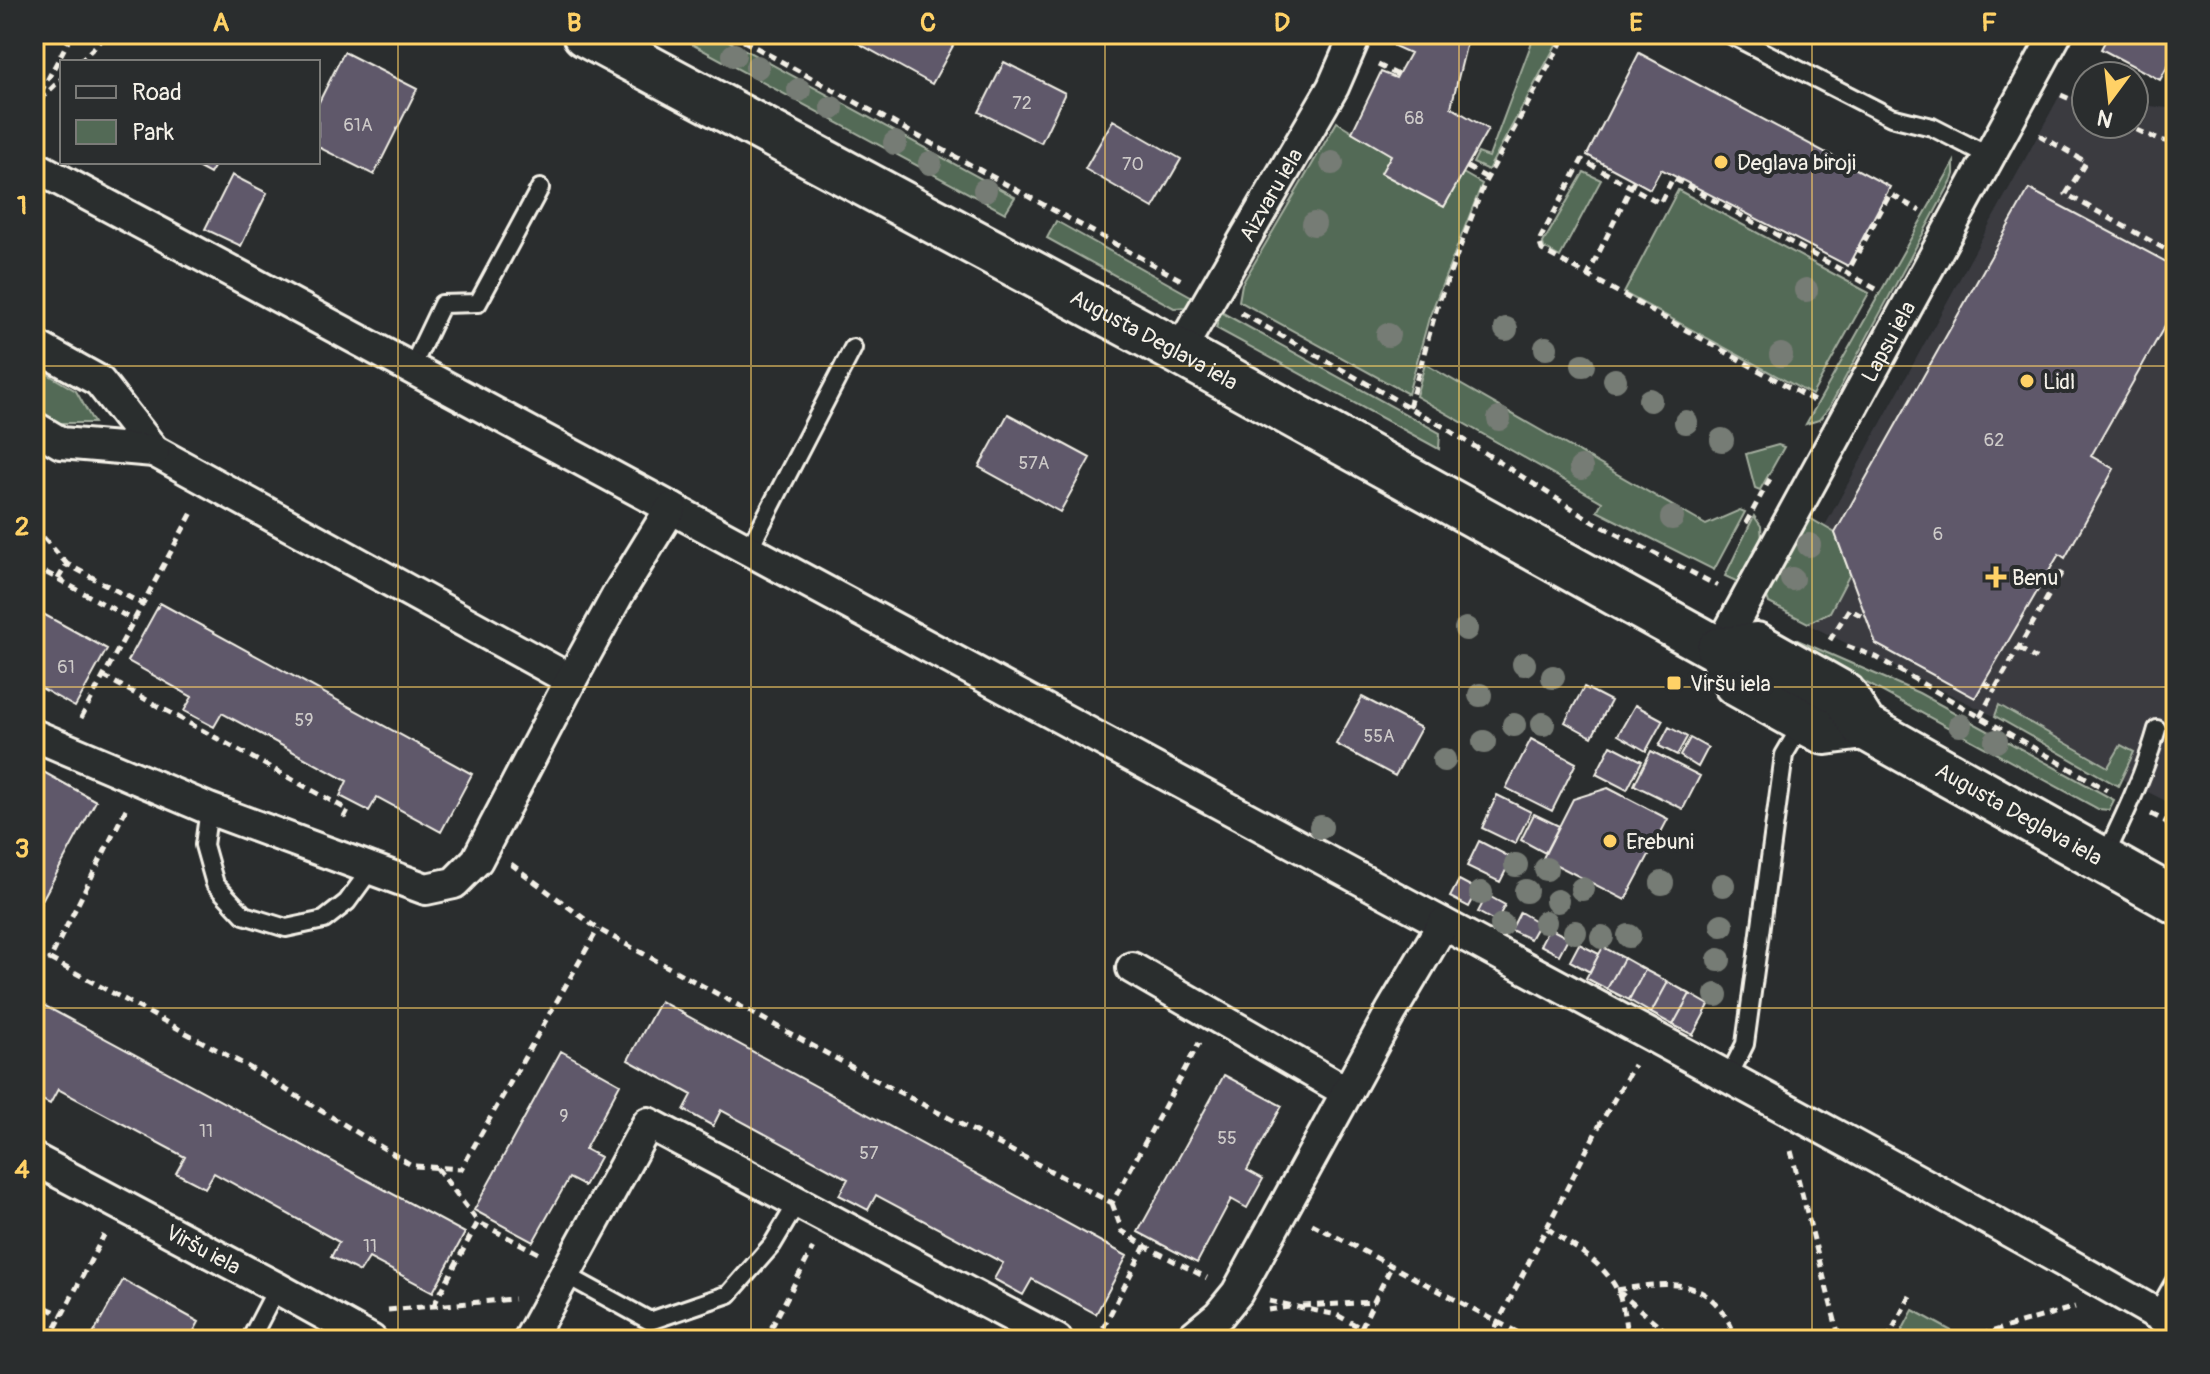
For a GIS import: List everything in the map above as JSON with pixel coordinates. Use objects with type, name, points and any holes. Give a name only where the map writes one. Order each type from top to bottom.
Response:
[{"type":"main road","name":"Augusta Deglava iela","points":[[585,34],[1179,352],[1719,650],[1756,645],[1844,695],[1864,727],[2176,901]]},
{"type":"main road","points":[[1719,650],[1736,683],[1804,721],[1825,732],[1864,727]]},
{"type":"street","name":"Aizvaru iela","points":[[1179,352],[1333,87],[1356,34]]},
{"type":"street","name":"Lapsu iela","points":[[1719,650],[2056,34]]},
{"type":"street","points":[[34,166],[1729,1076],[2166,1319]]},
{"type":"street","points":[[34,345],[99,381],[154,451],[571,680]]},
{"type":"street","points":[[34,427],[61,443],[154,451]]},
{"type":"street","points":[[34,735],[209,809],[426,889],[454,883],[477,860],[617,596],[671,508]]},
{"type":"street","points":[[1176,1334],[1228,1304],[1443,924]]},
{"type":"street","points":[[1132,968],[1347,1092]]},
{"type":"street","points":[[529,1340],[648,1123],[1057,1340]]},
{"type":"street","name":"Viršu iela","points":[[34,1159],[371,1340]]},
{"type":"lane","points":[[1729,34],[1891,117],[1932,127],[1989,156]]},
{"type":"lane","points":[[412,367],[442,304],[478,303],[540,188]]},
{"type":"lane","points":[[749,549],[853,348]]},
{"type":"lane","points":[[1729,1076],[1745,1044],[1784,755],[1804,721]]},
{"type":"lane","points":[[2102,861],[2148,763],[2157,729]]},
{"type":"lane","points":[[209,809],[204,845],[215,884],[244,915],[286,928],[324,920],[347,902],[371,869]]},
{"type":"lane","points":[[563,1280],[650,1321],[729,1294],[772,1245],[797,1203]]},
{"type":"lane","points":[[2166,1319],[2176,1279]]},
{"type":"lane","points":[[250,1340],[277,1288]]},
{"type":"path","points":[[34,105],[72,34]]},
{"type":"path","points":[[81,60],[108,34]]},
{"type":"path","points":[[1409,408],[1437,307],[1487,178],[1566,34]]},
{"type":"path","points":[[34,105],[60,80]]},
{"type":"path","points":[[2045,128],[2041,136],[2086,162],[2066,194],[2176,255]]},
{"type":"path","points":[[2150,136],[2176,143]]},
{"type":"path","points":[[1814,401],[1542,250],[1539,241],[1582,160],[1633,184],[1660,203],[1673,178],[1876,289]]},
{"type":"path","points":[[1467,167],[1487,178]]},
{"type":"path","points":[[1587,277],[1633,184]]},
{"type":"path","points":[[1847,273],[1890,194],[1920,211]]},
{"type":"path","points":[[64,748],[209,482]]},
{"type":"path","points":[[34,527],[67,564],[142,604]]},
{"type":"path","points":[[58,579],[67,564]]},
{"type":"path","points":[[34,566],[133,620]]},
{"type":"path","points":[[1980,717],[2062,572]]},
{"type":"path","points":[[1830,640],[1849,609],[1866,618]]},
{"type":"path","points":[[1816,634],[1876,657],[2165,821],[2176,837]]},
{"type":"path","points":[[2019,648],[2036,659]]},
{"type":"path","points":[[103,676],[348,810],[337,829]]},
{"type":"path","points":[[1984,683],[1995,689]]},
{"type":"path","points":[[50,959],[131,800]]},
{"type":"path","points":[[484,844],[598,929],[872,1078],[1112,1203],[1122,1231],[1228,1304],[1294,1307],[1374,1302]]},
{"type":"path","points":[[34,960],[50,959],[245,1065],[413,1166],[461,1169],[598,929]]},
{"type":"path","points":[[1112,1203],[1215,1014]]},
{"type":"path","points":[[1489,1340],[1599,1126],[1654,1036]]},
{"type":"path","points":[[1777,1103],[1840,1340]]},
{"type":"path","points":[[437,1168],[478,1222],[563,1280]]},
{"type":"path","points":[[49,1340],[121,1205]]},
{"type":"path","points":[[1283,1209],[1532,1340]]},
{"type":"path","points":[[765,1340],[828,1219]]},
{"type":"path","points":[[433,1306],[478,1222]]},
{"type":"path","points":[[1547,1228],[1604,1270],[1617,1290],[1676,1340]]},
{"type":"path","points":[[1097,1340],[1145,1246]]},
{"type":"path","points":[[1355,1340],[1392,1265]]},
{"type":"path","points":[[327,1316],[433,1306],[563,1280]]},
{"type":"path","points":[[1617,1290],[1652,1284],[1695,1288],[1715,1301],[1728,1318],[1737,1340]]},
{"type":"path","points":[[1617,1290],[1628,1340]]},
{"type":"path","points":[[1980,1335],[2119,1293]]},
{"type":"path","points":[[1887,1340],[1910,1296]]},
{"type":"path","points":[[1228,1304],[1294,1307],[1337,1315],[1383,1340]]},
{"type":"path","points":[[47,1308],[62,1315]]},
{"type":"path","points":[[1112,1340],[1176,1334]]},
{"type":"shaded area","points":[[2060,95],[2070,96],[2070,140],[2150,140],[2150,106],[2176,109],[2176,806],[1779,610]]},
{"type":"green space","points":[[689,34],[716,34],[1015,197],[1005,213],[686,41]]},
{"type":"green space","points":[[1535,34],[1562,34],[1488,170],[1473,163],[1478,153],[1489,157]]},
{"type":"green space","points":[[1337,122],[1391,155],[1382,173],[1444,207],[1463,173],[1482,184],[1429,318],[1408,394],[1239,301],[1242,284]]},
{"type":"green space","points":[[1954,162],[1952,180],[1829,408],[1819,420],[1806,424]]},
{"type":"green space","points":[[1584,172],[1601,180],[1560,257],[1544,248],[1543,243]]},
{"type":"green space","points":[[1678,190],[1869,293],[1812,395],[1624,293]]},
{"type":"green space","points":[[1056,221],[1196,299],[1188,307],[1174,308],[1047,238]]},
{"type":"green space","points":[[1221,312],[1440,433],[1439,449],[1216,328]]},
{"type":"green space","points":[[1425,364],[1706,525],[1740,510],[1745,512],[1714,570],[1597,511],[1602,502],[1416,396]]},
{"type":"green space","points":[[34,366],[76,391],[94,423],[50,423],[34,415]]},
{"type":"green space","points":[[1778,445],[1784,447],[1760,490],[1755,488],[1746,454]]},
{"type":"green space","points":[[1754,516],[1761,526],[1762,541],[1738,582],[1725,576]]},
{"type":"green space","points":[[1808,517],[1835,533],[1850,574],[1830,612],[1808,623],[1769,603],[1766,594]]},
{"type":"green space","points":[[1795,639],[1919,693],[2114,800],[2109,810],[2098,809],[1793,643]]},
{"type":"green space","points":[[1999,705],[2108,767],[2121,745],[2134,752],[2118,786],[1995,716]]},
{"type":"green space","points":[[1913,1310],[1968,1340],[1897,1340]]},
{"type":"building","points":[[851,34],[959,35],[932,84],[849,38]]},
{"type":"building","points":[[1397,34],[1469,34],[1451,107],[1488,129],[1444,207],[1381,173],[1391,155],[1352,132],[1381,72],[1396,78],[1410,53],[1394,46]]},
{"type":"building","points":[[2109,34],[2176,34],[2176,51],[2160,80],[2150,75],[2150,60],[2122,60],[2101,49]]},
{"type":"building","points":[[344,52],[417,89],[374,175],[320,148],[320,100]]},
{"type":"building","name":"Deglava biroji","points":[[1639,53],[1890,187],[1848,266],[1661,169],[1650,189],[1587,155]]},
{"type":"building","points":[[1004,62],[1065,93],[1041,143],[979,112]]},
{"type":"building","points":[[1113,120],[1181,159],[1153,208],[1085,169]]},
{"type":"building","points":[[192,164],[216,164],[210,174]]},
{"type":"building","points":[[232,175],[267,193],[241,246],[205,229]]},
{"type":"building","name":"Lidl","points":[[2029,189],[2176,267],[2176,306],[2091,456],[2114,469],[2065,558],[2059,554],[1975,698],[1876,644],[1835,533]]},
{"type":"building","points":[[1008,414],[1090,458],[1060,512],[979,467]]},
{"type":"building","points":[[160,603],[472,774],[441,832],[377,797],[369,811],[340,796],[347,781],[222,713],[214,727],[184,711],[192,697],[128,661]]},
{"type":"building","points":[[34,609],[107,649],[75,707],[34,684]]},
{"type":"building","points":[[1584,687],[1611,701],[1592,737],[1565,722]]},
{"type":"building","points":[[1362,697],[1421,728],[1395,776],[1336,744]]},
{"type":"building","points":[[1635,705],[1663,720],[1646,751],[1618,735]]},
{"type":"building","points":[[1669,727],[1687,737],[1677,755],[1659,746]]},
{"type":"building","points":[[1690,738],[1708,748],[1698,767],[1680,756]]},
{"type":"building","points":[[1531,739],[1576,763],[1552,811],[1506,788]]},
{"type":"building","points":[[1611,745],[1642,761],[1627,790],[1596,774]]},
{"type":"building","points":[[1651,751],[1700,776],[1683,809],[1634,785]]},
{"type":"building","points":[[38,769],[96,801],[34,915],[34,775]]},
{"type":"building","points":[[1608,788],[1668,819],[1625,900],[1543,858],[1573,799]]},
{"type":"building","points":[[1497,795],[1531,812],[1515,844],[1482,828]]},
{"type":"building","points":[[1534,814],[1559,826],[1545,853],[1521,840]]},
{"type":"building","points":[[1479,841],[1512,858],[1500,882],[1467,866]]},
{"type":"building","points":[[1459,880],[1478,890],[1469,907],[1450,897]]},
{"type":"building","points":[[1487,895],[1505,905],[1496,922],[1478,912]]},
{"type":"building","points":[[1520,912],[1539,923],[1530,939],[1511,930]]},
{"type":"building","points":[[1549,928],[1568,938],[1559,955],[1540,945]]},
{"type":"building","points":[[1579,944],[1599,954],[1590,972],[1570,961]]},
{"type":"building","points":[[1603,947],[1624,958],[1607,989],[1586,978]]},
{"type":"building","points":[[1624,958],[1645,970],[1629,1000],[1607,989]]},
{"type":"building","points":[[1645,970],[1668,982],[1651,1013],[1629,1000]]},
{"type":"building","points":[[1668,982],[1690,994],[1673,1025],[1651,1013]]},
{"type":"building","points":[[1690,994],[1709,1005],[1693,1035],[1673,1025]]},
{"type":"building","points":[[34,1000],[465,1233],[433,1292],[369,1258],[360,1272],[331,1257],[339,1242],[214,1173],[205,1188],[176,1173],[185,1157],[58,1089],[50,1104],[34,1096]]},
{"type":"building","points":[[660,1001],[1127,1256],[1096,1314],[1032,1279],[1023,1295],[994,1279],[1003,1263],[876,1195],[868,1210],[839,1195],[848,1179],[721,1110],[713,1126],[684,1110],[692,1095],[628,1060]]},
{"type":"building","points":[[561,1051],[620,1084],[585,1149],[600,1157],[584,1186],[569,1178],[533,1242],[474,1210]]},
{"type":"building","points":[[1224,1075],[1282,1106],[1247,1170],[1263,1179],[1247,1208],[1231,1199],[1197,1263],[1138,1232]]},
{"type":"building","points":[[123,1280],[199,1322],[189,1340],[90,1340]]},
{"type":"place","name":"Deglava biroji","points":[[1721,162]]},
{"type":"place","name":"Lidl","points":[[2027,381]]},
{"type":"place","name":"Benu","points":[[1996,577]]},
{"type":"place","name":"Viršu iela","points":[[1674,683]]},
{"type":"place","name":"Erebuni","points":[[1610,841]]}]
